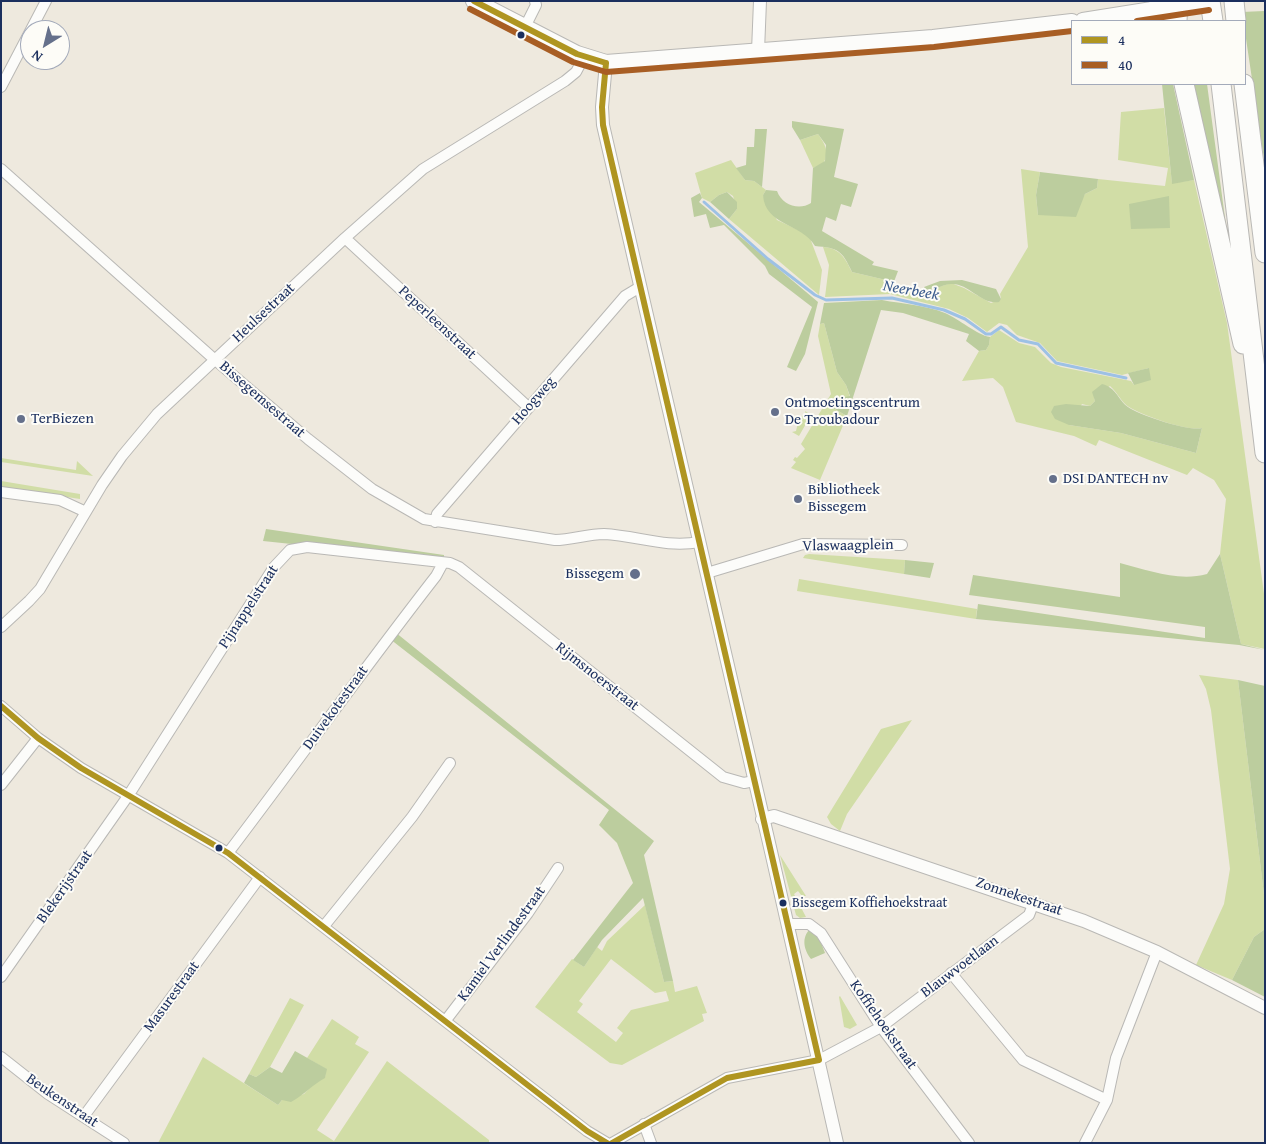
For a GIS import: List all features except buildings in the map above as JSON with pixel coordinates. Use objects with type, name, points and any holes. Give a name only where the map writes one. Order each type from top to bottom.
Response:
[{"type":"highway","points":[[1234,1],[1236,20]]},
{"type":"highway","points":[[1191,6],[1212,20]]},
{"type":"highway","points":[[1184,85],[1261,424]]},
{"type":"highway","points":[[1221,85],[1265,453]]},
{"type":"highway","points":[[1244,85],[1265,253]]},
{"type":"main road","points":[[474,1],[584,57],[606,62],[934,38],[1071,22]]},
{"type":"main road","points":[[1091,20],[1191,6]]},
{"type":"street","points":[[1,87],[46,1]]},
{"type":"street","points":[[525,27],[536,5],[535,1]]},
{"type":"street","points":[[758,51],[760,1]]},
{"type":"street","name":"Heulsestraat","points":[[1,626],[29,602],[40,588],[108,476],[157,414],[345,238],[423,169],[566,82],[576,72],[584,57]]},
{"type":"street","points":[[606,62],[602,117],[762,819],[789,924],[837,1143]]},
{"type":"street","name":"Bissegemsestraat","points":[[1,169],[214,359],[358,479],[424,518],[435,522],[568,540],[593,534],[678,546],[700,542]]},
{"type":"street","name":"Peperleenstraat","points":[[345,238],[528,407]]},
{"type":"street","name":"Hoogweg","points":[[435,522],[437,514],[528,407],[625,296],[640,287]]},
{"type":"street","points":[[1,492],[60,500],[86,512]]},
{"type":"street","name":"Vlaswaagplein","points":[[707,573],[803,544],[902,545]]},
{"type":"street","name":"Pijnappelstraat","points":[[128,796],[274,567],[290,550],[307,547],[443,562]]},
{"type":"street","name":"Rijmsnoerstraat","points":[[443,562],[459,567],[723,777],[744,783],[754,781]]},
{"type":"street","name":"Duivekotestraat","points":[[228,853],[313,741],[346,692],[436,576],[443,562]]},
{"type":"street","points":[[1,706],[38,738],[128,796],[228,853],[587,1131],[607,1143]]},
{"type":"street","points":[[1,784],[38,738]]},
{"type":"street","points":[[324,926],[412,817],[450,763]]},
{"type":"street","name":"Blekerijstraat","points":[[1,977],[128,796]]},
{"type":"street","name":"Zonnekestraat","points":[[762,819],[774,816],[1034,902],[1157,952],[1265,1008]]},
{"type":"street","name":"Kamiel Verlindestraat","points":[[446,1020],[528,913],[558,868]]},
{"type":"street","name":"Masurestraat","points":[[84,1116],[260,877]]},
{"type":"street","name":"Blauwvoetlaan","points":[[612,1143],[727,1078],[819,1060],[881,1027],[1029,915],[1034,902]]},
{"type":"street","name":"Koffiehoekstraat","points":[[789,924],[808,924],[821,933],[881,1027],[969,1143]]},
{"type":"street","points":[[1085,1143],[1107,1100],[1116,1058],[1157,952]]},
{"type":"street","points":[[951,973],[1023,1060],[1107,1100]]},
{"type":"street","name":"Beukenstraat","points":[[1,1057],[48,1094],[124,1143]]},
{"type":"street","points":[[644,1124],[651,1143]]},
{"type":"green space","points":[[1264,11],[1265,14],[1265,166],[1246,39],[1246,20],[1243,20],[1242,12]]},
{"type":"green space","points":[[1162,85],[1173,85],[1194,180],[1172,184]]},
{"type":"green space","points":[[1190,85],[1207,85],[1232,270]]},
{"type":"green space","points":[[1164,108],[1172,183],[1194,180],[1227,323],[1265,601],[1265,649],[1241,644],[1220,554],[1226,499],[1214,480],[1193,468],[1187,475],[1099,440],[1096,446],[1074,436],[1016,422],[1003,387],[993,378],[962,381],[979,351],[986,350],[990,337],[999,330],[1019,343],[1035,347],[1051,363],[1061,367],[1131,381],[1134,385],[1149,368],[1122,375],[1057,361],[1040,343],[1017,335],[1007,325],[999,323],[987,332],[968,318],[949,309],[890,294],[825,297],[829,265],[823,247],[834,249],[838,252],[847,262],[852,272],[886,280],[886,286],[918,294],[951,283],[991,303],[1001,299],[1000,294],[1028,247],[1021,169],[1040,172],[1036,195],[1038,215],[1078,206],[1085,194],[1097,188],[1098,179],[1165,186],[1168,168],[1118,160],[1121,112]],"holes":[[[1110,386],[1126,405],[1135,410],[1165,422],[1187,428],[1202,428],[1196,453],[1121,433],[1069,425],[1082,404],[1090,406],[1095,401],[1094,397]]]},
{"type":"green space","points":[[792,121],[844,129],[834,177],[858,184],[851,207],[841,204],[836,221],[826,217],[822,231],[874,262],[872,265],[898,271],[892,287],[885,286],[886,280],[852,272],[842,255],[834,249],[815,246],[802,233],[777,219],[765,205],[763,195],[766,190],[777,191],[783,200],[791,205],[801,206],[811,203],[813,168],[825,161],[826,145],[818,134],[800,140],[792,127]]},
{"type":"green space","points":[[755,129],[767,129],[762,187],[754,181],[745,180],[736,168],[746,165],[747,147],[754,147]]},
{"type":"green space","points":[[818,134],[825,145],[826,156],[823,164],[813,168],[800,140]]},
{"type":"green space","points":[[731,160],[745,180],[754,181],[766,190],[763,195],[777,220],[805,233],[810,238],[822,270],[819,295],[729,219],[737,209],[733,196],[727,192],[710,202],[702,198],[695,173]]},
{"type":"green space","points":[[1040,172],[1098,179],[1097,188],[1085,194],[1076,217],[1038,215],[1036,195]]},
{"type":"green space","points":[[727,192],[737,202],[737,209],[729,219],[710,202]]},
{"type":"green space","points":[[700,193],[702,198],[699,202],[818,302],[805,354],[796,371],[787,367],[812,307],[769,274],[765,266],[724,225],[710,228],[706,214],[694,217],[691,198]]},
{"type":"green space","points":[[1169,196],[1170,228],[1131,229],[1129,204]]},
{"type":"green space","points":[[962,280],[996,289],[1001,299],[999,302],[986,300],[964,287],[951,284],[928,292],[924,287],[940,281]]},
{"type":"green space","points":[[882,300],[922,306],[945,313],[979,333],[990,337],[989,345],[986,350],[979,351],[966,341],[969,334],[903,313],[881,310],[847,416],[833,408],[833,406],[838,406],[845,397],[850,396],[846,385],[837,372],[824,323],[820,324],[824,303]]},
{"type":"green space","points":[[824,323],[837,372],[846,385],[850,397],[833,408],[847,416],[820,480],[791,468],[796,462],[793,460],[795,457],[797,458],[805,449],[801,444],[831,394],[818,336],[820,324]]},
{"type":"green space","points":[[1149,368],[1151,380],[1134,385],[1128,373]]},
{"type":"green space","points":[[1102,384],[1111,388],[1128,407],[1143,414],[1187,428],[1202,428],[1196,453],[1121,433],[1069,425],[1055,419],[1051,412],[1054,406],[1066,404],[1090,406],[1095,401],[1092,392]]},
{"type":"green space","points":[[805,411],[811,415],[799,436],[792,432],[796,431],[802,416],[806,415]]},
{"type":"green space","points":[[1,458],[76,470],[77,461],[93,476],[1,462]]},
{"type":"green space","points":[[1,481],[80,494],[80,499],[1,487]]},
{"type":"green space","points":[[266,529],[444,555],[444,560],[263,541]]},
{"type":"green space","points":[[809,554],[905,560],[904,574],[803,558]]},
{"type":"green space","points":[[1220,554],[1241,644],[1265,650],[1239,645],[976,619],[978,604],[1205,638],[1205,627],[969,595],[973,575],[1120,597],[1120,563],[1163,574],[1185,577],[1207,574]]},
{"type":"green space","points":[[905,560],[934,563],[930,578],[904,574]]},
{"type":"green space","points":[[799,579],[977,609],[976,619],[797,591]]},
{"type":"green space","points":[[395,632],[654,841],[644,855],[673,981],[664,982],[643,898],[602,940],[584,967],[573,960],[633,883],[617,843],[599,825],[609,810],[390,639]]},
{"type":"green space","points":[[1199,675],[1238,680],[1265,903],[1265,929],[1254,937],[1232,980],[1196,965],[1224,904],[1230,869],[1211,710],[1206,689]]},
{"type":"green space","points":[[1238,680],[1265,686],[1265,903]]},
{"type":"green space","points":[[912,720],[847,814],[840,831],[831,824],[827,817],[881,729]]},
{"type":"green space","points":[[780,855],[806,896],[802,896],[798,891],[794,894],[806,917],[800,918],[796,915]]},
{"type":"green space","points":[[645,905],[664,982],[673,981],[675,992],[697,986],[707,1013],[702,1014],[704,1021],[622,1065],[610,1063],[535,1007],[572,959],[584,967],[597,947],[602,951],[607,941]],"holes":[[[611,959],[655,993],[666,991],[669,1001],[631,1010],[617,1028],[623,1033],[616,1042],[577,1012],[583,1004],[579,1001]]]},
{"type":"green space","points":[[810,929],[818,935],[825,953],[811,959],[804,944],[805,936]]},
{"type":"green space","points":[[1265,929],[1265,997],[1232,980],[1254,937]]},
{"type":"green space","points":[[840,996],[857,1025],[850,1029],[844,1027]]},
{"type":"green space","points":[[290,998],[304,1005],[270,1067],[256,1077],[249,1074]]},
{"type":"green space","points":[[332,1019],[359,1037],[355,1044],[369,1052],[317,1130],[334,1141],[387,1061],[489,1140],[489,1143],[158,1143],[203,1057],[278,1105],[282,1100],[304,1094],[313,1084],[325,1077],[326,1069],[307,1058]]},
{"type":"green space","points":[[295,1051],[327,1069],[325,1078],[296,1099],[291,1102],[282,1100],[278,1105],[244,1083],[249,1074],[256,1077],[270,1067],[282,1073]]},
{"type":"waterway","name":"Neerbeek","points":[[704,202],[768,259],[815,295],[826,300],[892,298],[944,310],[965,319],[986,334],[991,334],[1001,327],[1019,340],[1038,344],[1056,363],[1126,378]]},
{"type":"transit line","name":"4","points":[[474,1],[577,54],[606,63]]},
{"type":"transit line","name":"40","points":[[470,9],[573,62],[606,72],[934,47],[1071,31]]},
{"type":"transit line","name":"40","points":[[1144,20],[1209,10]]},
{"type":"transit line","name":"4","points":[[606,63],[602,107],[603,125],[819,1060]]},
{"type":"transit line","name":"4","points":[[1,706],[38,738],[81,768],[228,853],[587,1131],[607,1143]]},
{"type":"transit line","name":"4","points":[[612,1143],[727,1078],[819,1060]]},
{"type":"place","name":"Ontmoetingscentrum De Troubadour","points":[[775,412]]},
{"type":"place","name":"TerBiezen","points":[[21,419]]},
{"type":"place","name":"DSI DANTECH nv","points":[[1053,479]]},
{"type":"place","name":"Bibliotheek Bissegem","points":[[798,499]]},
{"type":"place","name":"Bissegem","points":[[635,574]]},
{"type":"place","name":"Bissegem Koffiehoekstraat","points":[[783,903]]}]
